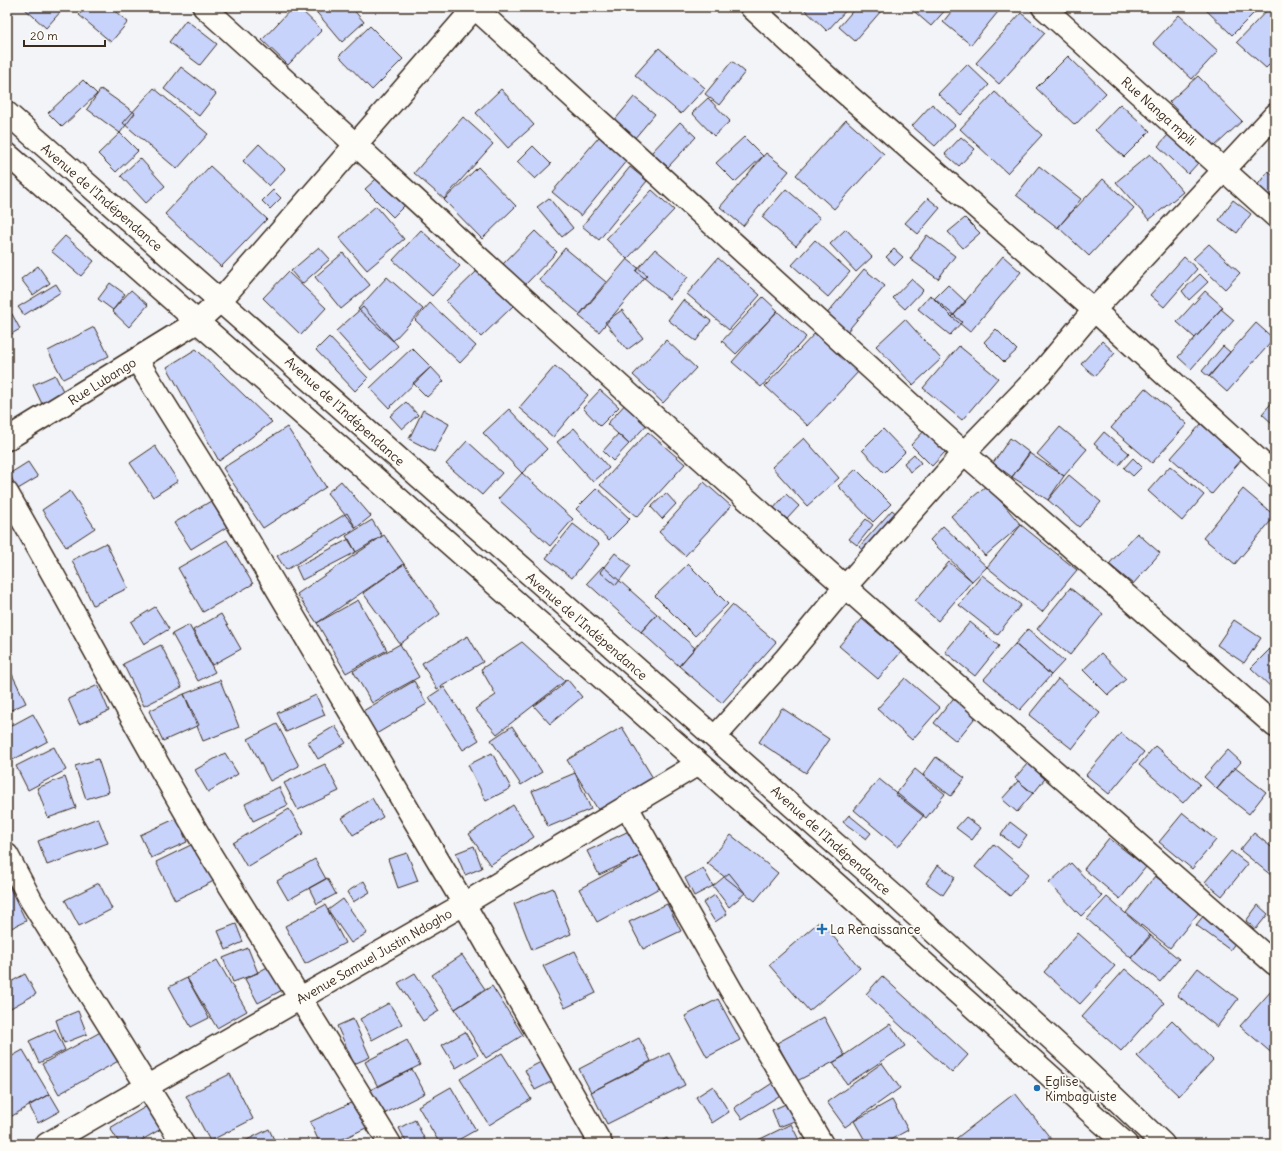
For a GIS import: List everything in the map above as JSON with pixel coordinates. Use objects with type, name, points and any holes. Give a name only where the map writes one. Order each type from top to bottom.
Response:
[{"type":"street","points":[[204,7],[555,327],[845,587],[1275,964]]},
{"type":"street","points":[[474,7],[964,453],[1275,726]]},
{"type":"street","name":"Rue Lubango","points":[[7,439],[197,322],[220,301],[357,145],[474,7]]},
{"type":"street","points":[[751,7],[836,85],[1094,310],[1275,475]]},
{"type":"street","name":"Rue Nanga mpili","points":[[1043,7],[1275,216]]},
{"type":"street","name":"Avenue de l'Indépendance","points":[[7,113],[715,737],[1071,1057],[1163,1144]]},
{"type":"street","points":[[715,737],[786,658],[845,587],[964,453],[1042,372],[1094,310],[1275,115]]},
{"type":"street","points":[[7,154],[836,884],[1126,1144]]},
{"type":"street","points":[[137,360],[228,506],[464,904],[601,1144]]},
{"type":"street","points":[[7,493],[60,584],[113,686],[212,856],[390,1144]]},
{"type":"street","name":"Avenue Samuel Justin Ndogho","points":[[47,1144],[147,1085],[464,904],[698,764]]},
{"type":"street","points":[[627,807],[731,990],[822,1144]]},
{"type":"street","points":[[7,855],[32,902],[183,1144]]},
{"type":"building","points":[[23,7],[61,7],[63,9],[46,28]]},
{"type":"building","points":[[86,7],[110,7],[128,22],[111,42],[79,15]]},
{"type":"building","points":[[293,7],[298,7],[322,30],[288,65],[262,40]]},
{"type":"building","points":[[312,7],[351,7],[364,22],[342,42]]},
{"type":"building","points":[[802,7],[849,7],[827,31]]},
{"type":"building","points":[[856,7],[876,7],[881,11],[855,41],[839,27]]},
{"type":"building","points":[[909,7],[948,7],[931,26]]},
{"type":"building","points":[[955,7],[1002,7],[971,45],[943,22]]},
{"type":"building","points":[[1203,7],[1260,7],[1232,35]]},
{"type":"building","points":[[1270,7],[1275,7],[1275,59],[1266,68],[1237,42]]},
{"type":"building","points":[[1021,13],[1045,33],[999,84],[976,63]]},
{"type":"building","points":[[1179,15],[1218,51],[1192,79],[1153,43]]},
{"type":"building","points":[[186,20],[217,44],[200,65],[169,42]]},
{"type":"building","points":[[370,26],[403,59],[372,90],[339,56]]},
{"type":"building","points":[[659,48],[705,88],[681,114],[635,75]]},
{"type":"building","points":[[1068,56],[1106,93],[1075,125],[1036,88]]},
{"type":"building","points":[[732,61],[745,72],[719,105],[705,94]]},
{"type":"building","points":[[967,64],[989,85],[961,115],[938,94]]},
{"type":"building","points":[[181,67],[216,94],[199,116],[164,89]]},
{"type":"building","points":[[1198,76],[1242,121],[1213,148],[1169,102]]},
{"type":"building","points":[[83,80],[97,94],[62,127],[48,113]]},
{"type":"building","points":[[154,88],[208,134],[177,169],[123,123]]},
{"type":"building","points":[[101,89],[135,113],[120,133],[87,109]]},
{"type":"building","points":[[501,89],[534,125],[508,148],[476,113]]},
{"type":"building","points":[[995,92],[1042,135],[1007,173],[960,129]]},
{"type":"building","points":[[634,97],[655,114],[634,139],[613,122]]},
{"type":"building","points":[[708,98],[730,121],[714,136],[692,113]]},
{"type":"building","points":[[932,104],[955,125],[935,146],[912,126]]},
{"type":"building","points":[[1120,104],[1150,131],[1124,157],[1095,130]]},
{"type":"building","points":[[463,117],[493,144],[444,199],[414,173]]},
{"type":"building","points":[[846,120],[884,154],[834,209],[796,175]]},
{"type":"building","points":[[680,122],[696,137],[668,167],[651,153]]},
{"type":"building","points":[[120,133],[138,151],[116,172],[98,154]]},
{"type":"building","points":[[1168,135],[1198,163],[1188,174],[1158,146]]},
{"type":"building","points":[[599,137],[627,160],[581,216],[552,192]]},
{"type":"building","points":[[744,137],[763,156],[735,182],[716,163]]},
{"type":"building","points":[[961,137],[975,149],[959,166],[945,154]]},
{"type":"building","points":[[259,144],[285,169],[269,186],[243,161]]},
{"type":"building","points":[[533,146],[551,164],[535,179],[517,162]]},
{"type":"building","points":[[766,153],[789,171],[743,226],[720,207]]},
{"type":"building","points":[[1150,154],[1183,192],[1149,220],[1116,182]]},
{"type":"building","points":[[140,158],[165,186],[146,203],[121,176]]},
{"type":"building","points":[[210,166],[267,219],[221,267],[165,214]]},
{"type":"building","points":[[1039,166],[1081,199],[1058,228],[1016,195]]},
{"type":"building","points":[[478,167],[516,206],[482,239],[444,200]]},
{"type":"building","points":[[630,167],[647,181],[599,240],[582,226]]},
{"type":"building","points":[[385,171],[411,199],[393,217],[365,189]]},
{"type":"building","points":[[1268,171],[1275,177],[1275,198],[1271,203],[1254,190]]},
{"type":"building","points":[[1103,179],[1134,208],[1089,256],[1058,227]]},
{"type":"building","points":[[786,189],[820,218],[796,246],[762,217]]},
{"type":"building","points":[[273,190],[281,198],[270,209],[262,201]]},
{"type":"building","points":[[652,190],[674,210],[627,259],[606,239]]},
{"type":"building","points":[[549,198],[573,228],[562,237],[537,207]]},
{"type":"building","points":[[928,198],[940,208],[918,234],[905,223]]},
{"type":"building","points":[[1233,200],[1251,214],[1237,233],[1219,220]]},
{"type":"building","points":[[376,206],[404,239],[367,270],[339,238]]},
{"type":"building","points":[[965,218],[980,233],[963,248],[948,232]]},
{"type":"building","points":[[846,229],[872,257],[856,272],[830,244]]},
{"type":"building","points":[[421,230],[460,266],[432,296],[393,260]]},
{"type":"building","points":[[535,231],[557,252],[524,286],[502,265]]},
{"type":"building","points":[[927,235],[955,256],[938,279],[910,259]]},
{"type":"building","points":[[65,236],[94,261],[81,276],[51,251]]},
{"type":"building","points":[[815,240],[850,272],[828,297],[792,265]]},
{"type":"building","points":[[1209,244],[1240,273],[1225,289],[1193,259]]},
{"type":"building","points":[[319,247],[330,259],[302,284],[291,271]]},
{"type":"building","points":[[565,248],[606,282],[580,314],[539,280]]},
{"type":"building","points":[[655,249],[688,277],[669,299],[636,271]]},
{"type":"building","points":[[894,249],[903,257],[895,265],[886,257]]},
{"type":"building","points":[[343,253],[370,285],[341,309],[315,277]]},
{"type":"building","points":[[1003,256],[1021,272],[970,332],[952,317]]},
{"type":"building","points":[[1184,257],[1197,269],[1164,307],[1150,295]]},
{"type":"building","points":[[718,258],[760,295],[729,330],[687,294]]},
{"type":"building","points":[[627,259],[647,275],[599,332],[579,316]]},
{"type":"building","points":[[38,266],[50,283],[33,295],[21,279]]},
{"type":"building","points":[[479,269],[514,305],[481,337],[446,301]]},
{"type":"building","points":[[864,269],[885,286],[846,333],[825,316]]},
{"type":"building","points":[[288,272],[326,308],[301,335],[263,298]]},
{"type":"building","points":[[1200,274],[1208,282],[1189,300],[1182,291]]},
{"type":"building","points":[[387,277],[423,309],[393,341],[358,309]]},
{"type":"building","points":[[911,279],[923,290],[905,309],[893,298]]},
{"type":"building","points":[[110,283],[125,294],[113,310],[98,299]]},
{"type":"building","points":[[56,284],[61,292],[24,315],[18,307]]},
{"type":"building","points":[[948,285],[966,302],[952,317],[934,299]]},
{"type":"building","points":[[131,290],[148,305],[129,327],[112,311]]},
{"type":"building","points":[[1205,291],[1223,307],[1195,338],[1177,322]]},
{"type":"building","points":[[930,295],[962,322],[950,335],[918,309]]},
{"type":"building","points":[[763,297],[778,311],[736,354],[722,341]]},
{"type":"building","points":[[683,300],[711,321],[696,341],[668,320]]},
{"type":"building","points":[[430,303],[476,346],[460,363],[415,320]]},
{"type":"building","points":[[363,307],[398,346],[371,370],[336,331]]},
{"type":"building","points":[[1221,309],[1234,320],[1191,369],[1178,357]]},
{"type":"building","points":[[622,310],[643,338],[627,350],[605,322]]},
{"type":"building","points":[[777,311],[806,337],[761,387],[732,362]]},
{"type":"building","points":[[12,314],[20,329],[8,336],[7,317]]},
{"type":"building","points":[[905,319],[941,359],[913,385],[876,346]]},
{"type":"building","points":[[1256,323],[1274,339],[1227,392],[1209,376]]},
{"type":"building","points":[[94,327],[109,356],[63,379],[48,351]]},
{"type":"building","points":[[996,329],[1017,350],[1004,362],[984,342]]},
{"type":"building","points":[[816,332],[859,371],[808,426],[765,386]]},
{"type":"building","points":[[329,337],[368,378],[355,391],[316,350]]},
{"type":"building","points":[[666,340],[696,368],[663,403],[633,375]]},
{"type":"building","points":[[1102,341],[1115,353],[1095,376],[1081,364]]},
{"type":"building","points":[[959,346],[998,378],[962,420],[923,388]]},
{"type":"building","points":[[1223,346],[1230,352],[1209,377],[1202,371]]},
{"type":"building","points":[[412,348],[431,367],[389,408],[370,388]]},
{"type":"building","points":[[196,349],[272,422],[219,461],[167,367]]},
{"type":"building","points":[[555,366],[588,395],[553,437],[519,408]]},
{"type":"building","points":[[431,367],[444,381],[427,397],[413,383]]},
{"type":"building","points":[[55,375],[64,393],[42,404],[33,385]]},
{"type":"building","points":[[1145,388],[1187,424],[1152,463],[1111,428]]},
{"type":"building","points":[[600,390],[619,407],[600,426],[583,408]]},
{"type":"building","points":[[1275,399],[1275,422],[1273,424],[1262,414]]},
{"type":"building","points":[[629,400],[651,420],[629,444],[607,424]]},
{"type":"building","points":[[406,402],[418,415],[402,429],[390,416]]},
{"type":"building","points":[[509,409],[547,449],[522,473],[483,433]]},
{"type":"building","points":[[423,410],[449,424],[434,452],[409,439]]},
{"type":"building","points":[[1201,424],[1242,459],[1212,494],[1171,458]]},
{"type":"building","points":[[287,427],[326,487],[263,528],[223,468]]},
{"type":"building","points":[[1060,427],[1087,449],[1064,476],[1037,454]]},
{"type":"building","points":[[574,428],[609,468],[593,482],[557,442]]},
{"type":"building","points":[[883,429],[905,452],[884,473],[862,450]]},
{"type":"building","points":[[924,431],[946,451],[932,466],[911,445]]},
{"type":"building","points":[[648,432],[685,464],[637,517],[600,485]]},
{"type":"building","points":[[1104,432],[1129,453],[1119,465],[1094,444]]},
{"type":"building","points":[[618,434],[629,444],[613,461],[603,451]]},
{"type":"building","points":[[804,438],[839,478],[807,506],[772,467]]},
{"type":"building","points":[[1010,438],[1030,453],[1012,477],[993,463]]},
{"type":"building","points":[[467,441],[502,473],[482,495],[446,464]]},
{"type":"building","points":[[155,446],[178,481],[153,497],[130,463]]},
{"type":"building","points":[[1029,453],[1064,476],[1048,500],[1012,477]]},
{"type":"building","points":[[914,454],[921,463],[910,472],[904,463]]},
{"type":"building","points":[[1133,458],[1142,467],[1133,476],[1124,468]]},
{"type":"building","points":[[28,462],[38,477],[18,489],[9,474]]},
{"type":"building","points":[[1170,466],[1204,495],[1182,521],[1148,491]]},
{"type":"building","points":[[856,469],[891,504],[873,522],[838,486]]},
{"type":"building","points":[[522,473],[573,519],[550,546],[498,499]]},
{"type":"building","points":[[1069,475],[1101,502],[1079,527],[1048,500]]},
{"type":"building","points":[[341,481],[371,516],[356,528],[327,493]]},
{"type":"building","points":[[704,482],[731,506],[685,556],[659,532]]},
{"type":"building","points":[[987,485],[1021,525],[985,556],[951,516]]},
{"type":"building","points":[[597,488],[630,519],[609,540],[576,509]]},
{"type":"building","points":[[1243,489],[1275,516],[1235,564],[1203,538]]},
{"type":"building","points":[[70,491],[95,528],[66,547],[42,510]]},
{"type":"building","points":[[666,493],[676,504],[662,519],[651,507]]},
{"type":"building","points":[[786,494],[799,506],[787,519],[774,508]]},
{"type":"building","points":[[211,501],[227,527],[191,549],[174,523]]},
{"type":"building","points":[[892,510],[906,522],[873,559],[859,547]]},
{"type":"building","points":[[347,513],[356,528],[286,570],[277,556]]},
{"type":"building","points":[[866,519],[873,525],[857,545],[849,539]]},
{"type":"building","points":[[372,520],[382,536],[356,552],[346,536]]},
{"type":"building","points":[[573,524],[599,544],[572,578],[546,558]]},
{"type":"building","points":[[1021,525],[1077,570],[1042,612],[987,567]]},
{"type":"building","points":[[943,526],[987,567],[972,581],[930,540]]},
{"type":"building","points":[[1137,533],[1160,553],[1133,584],[1109,564]]},
{"type":"building","points":[[384,535],[404,564],[317,623],[297,594]]},
{"type":"building","points":[[349,539],[356,552],[302,580],[296,567]]},
{"type":"building","points":[[227,540],[253,584],[203,612],[178,568]]},
{"type":"building","points":[[106,543],[128,588],[93,605],[72,560]]},
{"type":"building","points":[[615,553],[631,566],[616,585],[600,572]]},
{"type":"building","points":[[949,562],[972,581],[938,621],[915,601]]},
{"type":"building","points":[[404,564],[440,614],[400,644],[363,593]]},
{"type":"building","points":[[688,564],[728,604],[695,636],[655,596]]},
{"type":"building","points":[[603,566],[657,614],[641,632],[587,583]]},
{"type":"building","points":[[982,575],[1021,605],[997,635],[959,605]]},
{"type":"building","points":[[1070,588],[1103,614],[1070,655],[1037,629]]},
{"type":"building","points":[[358,600],[387,650],[346,673],[317,623]]},
{"type":"building","points":[[732,605],[776,642],[722,703],[679,666]]},
{"type":"building","points":[[155,607],[169,629],[144,644],[131,622]]},
{"type":"building","points":[[221,614],[241,649],[212,665],[193,630]]},
{"type":"building","points":[[657,614],[695,648],[679,666],[641,632]]},
{"type":"building","points":[[862,619],[901,652],[878,679],[839,646]]},
{"type":"building","points":[[1234,620],[1261,638],[1244,663],[1217,645]]},
{"type":"building","points":[[970,622],[999,646],[975,676],[945,652]]},
{"type":"building","points":[[189,625],[215,672],[198,681],[172,634]]},
{"type":"building","points":[[1028,629],[1064,661],[1051,675],[1015,644]]},
{"type":"building","points":[[468,636],[483,662],[437,689],[422,663]]},
{"type":"building","points":[[522,642],[565,681],[497,734],[475,709],[496,695],[481,669]]},
{"type":"building","points":[[400,644],[419,677],[372,703],[353,671]]},
{"type":"building","points":[[1015,644],[1051,675],[1020,710],[984,679]]},
{"type":"building","points":[[1275,644],[1275,691],[1251,668]]},
{"type":"building","points":[[161,645],[182,687],[144,706],[123,664]]},
{"type":"building","points":[[1101,653],[1126,679],[1108,695],[1083,670]]},
{"type":"building","points":[[9,668],[26,703],[7,712],[7,669]]},
{"type":"building","points":[[905,678],[940,708],[912,740],[877,709]]},
{"type":"building","points":[[567,679],[582,697],[550,724],[534,706],[560,687]]},
{"type":"building","points":[[1058,679],[1100,713],[1072,749],[1029,715]]},
{"type":"building","points":[[220,680],[239,727],[203,741],[184,694]]},
{"type":"building","points":[[414,681],[427,704],[376,734],[363,711]]},
{"type":"building","points":[[98,685],[109,711],[79,724],[68,699]]},
{"type":"building","points":[[444,687],[479,740],[463,750],[429,697]]},
{"type":"building","points":[[184,694],[199,725],[163,741],[149,711]]},
{"type":"building","points":[[316,695],[325,715],[286,732],[277,713]]},
{"type":"building","points":[[956,695],[979,713],[956,741],[934,723]]},
{"type":"building","points":[[782,708],[829,739],[806,773],[759,742]]},
{"type":"building","points":[[33,714],[48,741],[7,763],[7,728]]},
{"type":"building","points":[[277,724],[299,766],[270,781],[248,739]]},
{"type":"building","points":[[335,726],[346,743],[318,759],[308,742]]},
{"type":"building","points":[[512,726],[542,772],[521,785],[491,740]]},
{"type":"building","points":[[622,727],[656,783],[602,816],[567,760]]},
{"type":"building","points":[[1121,733],[1144,752],[1109,794],[1086,775]]},
{"type":"building","points":[[1155,746],[1200,784],[1183,803],[1139,765]]},
{"type":"building","points":[[54,747],[66,770],[28,790],[16,766]]},
{"type":"building","points":[[1228,750],[1241,762],[1217,789],[1204,777]]},
{"type":"building","points":[[225,753],[238,774],[208,792],[195,770]]},
{"type":"building","points":[[492,753],[511,788],[486,801],[468,765]]},
{"type":"building","points":[[936,757],[965,778],[951,796],[923,775]]},
{"type":"building","points":[[1033,757],[1051,771],[1033,794],[1015,778]]},
{"type":"building","points":[[98,759],[109,792],[86,799],[75,766]]},
{"type":"building","points":[[325,764],[339,791],[298,810],[284,783]]},
{"type":"building","points":[[1234,767],[1266,792],[1249,814],[1217,789]]},
{"type":"building","points":[[915,769],[945,794],[926,818],[895,794]]},
{"type":"building","points":[[575,773],[591,809],[548,827],[532,791]]},
{"type":"building","points":[[65,777],[76,808],[48,818],[37,788]]},
{"type":"building","points":[[879,779],[924,815],[898,847],[854,810]]},
{"type":"building","points":[[1018,781],[1033,793],[1017,812],[1002,799]]},
{"type":"building","points":[[279,787],[288,805],[253,821],[245,804]]},
{"type":"building","points":[[372,798],[383,817],[353,835],[342,818]]},
{"type":"building","points":[[513,805],[534,837],[490,865],[469,834]]},
{"type":"building","points":[[289,809],[304,833],[247,867],[233,843]]},
{"type":"building","points":[[1183,813],[1216,840],[1192,869],[1159,842]]},
{"type":"building","points":[[849,815],[871,833],[866,839],[843,822]]},
{"type":"building","points":[[966,817],[981,828],[972,840],[956,828]]},
{"type":"building","points":[[98,818],[108,843],[47,865],[38,841]]},
{"type":"building","points":[[177,818],[187,842],[151,858],[140,835]]},
{"type":"building","points":[[1010,822],[1027,835],[1018,847],[1001,835]]},
{"type":"building","points":[[633,829],[644,854],[599,875],[587,851]]},
{"type":"building","points":[[1254,833],[1275,850],[1275,872],[1272,876],[1240,850]]},
{"type":"building","points":[[731,835],[778,873],[755,901],[707,863]]},
{"type":"building","points":[[1109,838],[1146,867],[1120,899],[1084,869]]},
{"type":"building","points":[[195,843],[214,881],[175,900],[156,862]]},
{"type":"building","points":[[994,844],[1029,874],[1010,896],[975,867]]},
{"type":"building","points":[[474,846],[482,868],[465,875],[456,853]]},
{"type":"building","points":[[1231,851],[1248,864],[1222,896],[1205,882]]},
{"type":"building","points":[[407,853],[418,881],[398,888],[388,859]]},
{"type":"building","points":[[645,853],[663,886],[597,922],[579,889]]},
{"type":"building","points":[[315,859],[326,879],[288,900],[277,881]]},
{"type":"building","points":[[1071,863],[1102,896],[1081,916],[1049,883]]},
{"type":"building","points":[[938,865],[955,877],[943,895],[926,883]]},
{"type":"building","points":[[703,868],[713,886],[694,896],[685,878]]},
{"type":"building","points":[[729,873],[745,893],[729,907],[713,886]]},
{"type":"building","points":[[1155,876],[1200,911],[1170,948],[1126,913]]},
{"type":"building","points":[[327,878],[336,894],[317,904],[309,888]]},
{"type":"building","points":[[364,881],[370,892],[353,902],[347,892]]},
{"type":"building","points":[[7,882],[26,921],[7,930]]},
{"type":"building","points":[[99,883],[112,909],[79,926],[65,900]]},
{"type":"building","points":[[553,888],[571,934],[532,950],[514,904]]},
{"type":"building","points":[[715,895],[727,914],[715,922],[703,903]]},
{"type":"building","points":[[1107,897],[1151,936],[1131,958],[1087,919]]},
{"type":"building","points":[[343,899],[367,933],[351,943],[328,910]]},
{"type":"building","points":[[667,904],[681,931],[643,949],[629,922]]},
{"type":"building","points":[[325,905],[345,943],[305,964],[285,926]]},
{"type":"building","points":[[1258,905],[1268,914],[1256,929],[1246,921]]},
{"type":"building","points":[[1209,909],[1242,934],[1230,950],[1196,925]]},
{"type":"building","points":[[820,921],[860,968],[809,1011],[769,965]]},
{"type":"building","points":[[236,924],[243,942],[226,950],[218,931]]},
{"type":"building","points":[[1078,933],[1115,966],[1080,1004],[1044,972]]},
{"type":"building","points":[[1150,935],[1179,959],[1160,982],[1131,958]]},
{"type":"building","points":[[248,948],[258,973],[233,982],[223,958]]},
{"type":"building","points":[[575,951],[596,993],[565,1008],[543,966]]},
{"type":"building","points":[[462,955],[485,989],[455,1009],[432,975]]},
{"type":"building","points":[[217,960],[247,1011],[217,1028],[187,978]]},
{"type":"building","points":[[275,963],[288,987],[258,1003],[245,979]]},
{"type":"building","points":[[1198,968],[1238,999],[1217,1027],[1177,995]]},
{"type":"building","points":[[1125,969],[1164,1003],[1121,1051],[1082,1017]]},
{"type":"building","points":[[415,973],[439,1011],[423,1021],[398,983]]},
{"type":"building","points":[[25,974],[36,994],[7,1010],[7,984]]},
{"type":"building","points":[[882,976],[968,1055],[952,1073],[866,994]]},
{"type":"building","points":[[187,978],[209,1018],[191,1027],[169,987]]},
{"type":"building","points":[[492,986],[523,1035],[486,1058],[455,1009]]},
{"type":"building","points":[[1272,990],[1275,992],[1275,1056],[1240,1026]]},
{"type":"building","points":[[718,999],[740,1040],[707,1057],[685,1016]]},
{"type":"building","points":[[389,1003],[402,1024],[372,1040],[360,1019]]},
{"type":"building","points":[[78,1011],[87,1034],[64,1043],[56,1020]]},
{"type":"building","points":[[824,1017],[845,1056],[797,1081],[777,1043]]},
{"type":"building","points":[[353,1019],[370,1057],[354,1064],[337,1026]]},
{"type":"building","points":[[1172,1020],[1213,1060],[1179,1096],[1137,1056]]},
{"type":"building","points":[[890,1024],[905,1046],[847,1084],[833,1063]]},
{"type":"building","points":[[55,1029],[65,1050],[39,1063],[29,1041]]},
{"type":"building","points":[[106,1029],[122,1059],[59,1094],[42,1064]]},
{"type":"building","points":[[465,1032],[478,1055],[456,1068],[442,1045]]},
{"type":"building","points":[[639,1038],[651,1061],[591,1092],[579,1069]]},
{"type":"building","points":[[407,1040],[420,1065],[378,1087],[365,1062]]},
{"type":"building","points":[[23,1050],[49,1094],[7,1119],[7,1059]]},
{"type":"building","points":[[502,1053],[531,1099],[489,1125],[460,1079]]},
{"type":"building","points":[[669,1053],[685,1085],[607,1124],[591,1092]]},
{"type":"building","points":[[543,1061],[553,1081],[535,1090],[525,1070]]},
{"type":"building","points":[[882,1063],[900,1088],[845,1127],[827,1102]]},
{"type":"building","points":[[412,1069],[425,1093],[378,1117],[366,1092]]},
{"type":"building","points":[[230,1074],[253,1119],[210,1141],[186,1096]]},
{"type":"building","points":[[774,1082],[782,1094],[742,1119],[734,1108]]},
{"type":"building","points":[[713,1086],[729,1112],[712,1123],[696,1097]]},
{"type":"building","points":[[451,1087],[476,1130],[451,1144],[440,1144],[418,1106]]},
{"type":"building","points":[[1015,1093],[1055,1144],[949,1144]]},
{"type":"building","points":[[50,1094],[60,1111],[38,1123],[29,1105]]},
{"type":"building","points":[[892,1100],[908,1130],[883,1144],[867,1144],[854,1121]]},
{"type":"building","points":[[355,1101],[368,1127],[332,1144],[320,1144],[310,1122]]},
{"type":"building","points":[[790,1102],[797,1120],[779,1127],[772,1110]]},
{"type":"building","points":[[147,1106],[161,1129],[135,1144],[120,1144],[110,1128]]},
{"type":"building","points":[[415,1120],[427,1144],[407,1144],[399,1128]]},
{"type":"building","points":[[791,1124],[801,1144],[750,1144]]},
{"type":"building","points":[[269,1129],[276,1144],[239,1144]]},
{"type":"building","points":[[667,1138],[671,1144],[655,1144]]},
{"type":"place","name":"La Renaissance","points":[[822,929]]},
{"type":"place","name":"Eglise Kimbaguiste","points":[[1037,1088]]}]
